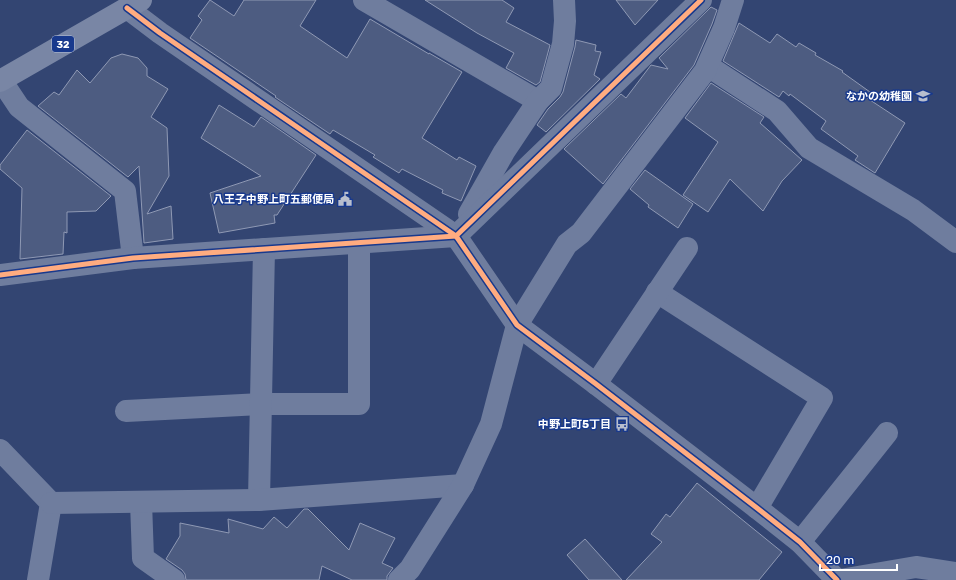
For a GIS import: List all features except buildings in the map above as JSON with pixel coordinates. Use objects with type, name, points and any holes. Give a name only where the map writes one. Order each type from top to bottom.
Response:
[{"type":"main road","name":"32","points":[[0,80],[134,4]]},
{"type":"street","points":[[364,0],[538,101]]},
{"type":"street","points":[[456,236],[504,152],[538,101],[551,88],[558,68],[563,44],[565,29],[564,0]]},
{"type":"street","points":[[0,275],[133,258],[456,236],[701,0]]},
{"type":"street","points":[[399,580],[410,569],[463,485],[491,424],[517,325],[567,244],[581,233],[705,71],[724,28],[733,0]]},
{"type":"street","points":[[134,4],[160,33],[456,236],[517,325],[596,384],[800,542],[838,580],[916,567],[956,573]]},
{"type":"street","points":[[708,66],[777,111],[809,148],[913,210],[956,242]]},
{"type":"street","points":[[0,80],[19,107],[125,191],[133,258]]},
{"type":"street","points":[[126,411],[261,404],[359,404],[359,243]]},
{"type":"street","points":[[596,384],[687,248]]},
{"type":"street","points":[[259,500],[264,249]]},
{"type":"street","points":[[657,292],[822,398],[757,508]]},
{"type":"street","points":[[800,542],[887,433]]},
{"type":"street","points":[[0,450],[51,503],[259,500],[463,485]]},
{"type":"street","points":[[141,502],[143,558],[174,580]]},
{"type":"street","points":[[38,580],[51,503]]},
{"type":"cycle path","points":[[0,275],[133,258],[456,236],[701,0]]},
{"type":"cycle path","points":[[127,8],[160,33],[456,236],[517,325],[596,384],[800,542],[837,580]]},
{"type":"place","name":"なかの幼稚園","points":[[923,96]]},
{"type":"place","name":"八王子中野上町五郵便局","points":[[345,199]]},
{"type":"place","name":"中野上町5丁目","points":[[622,424]]}]
